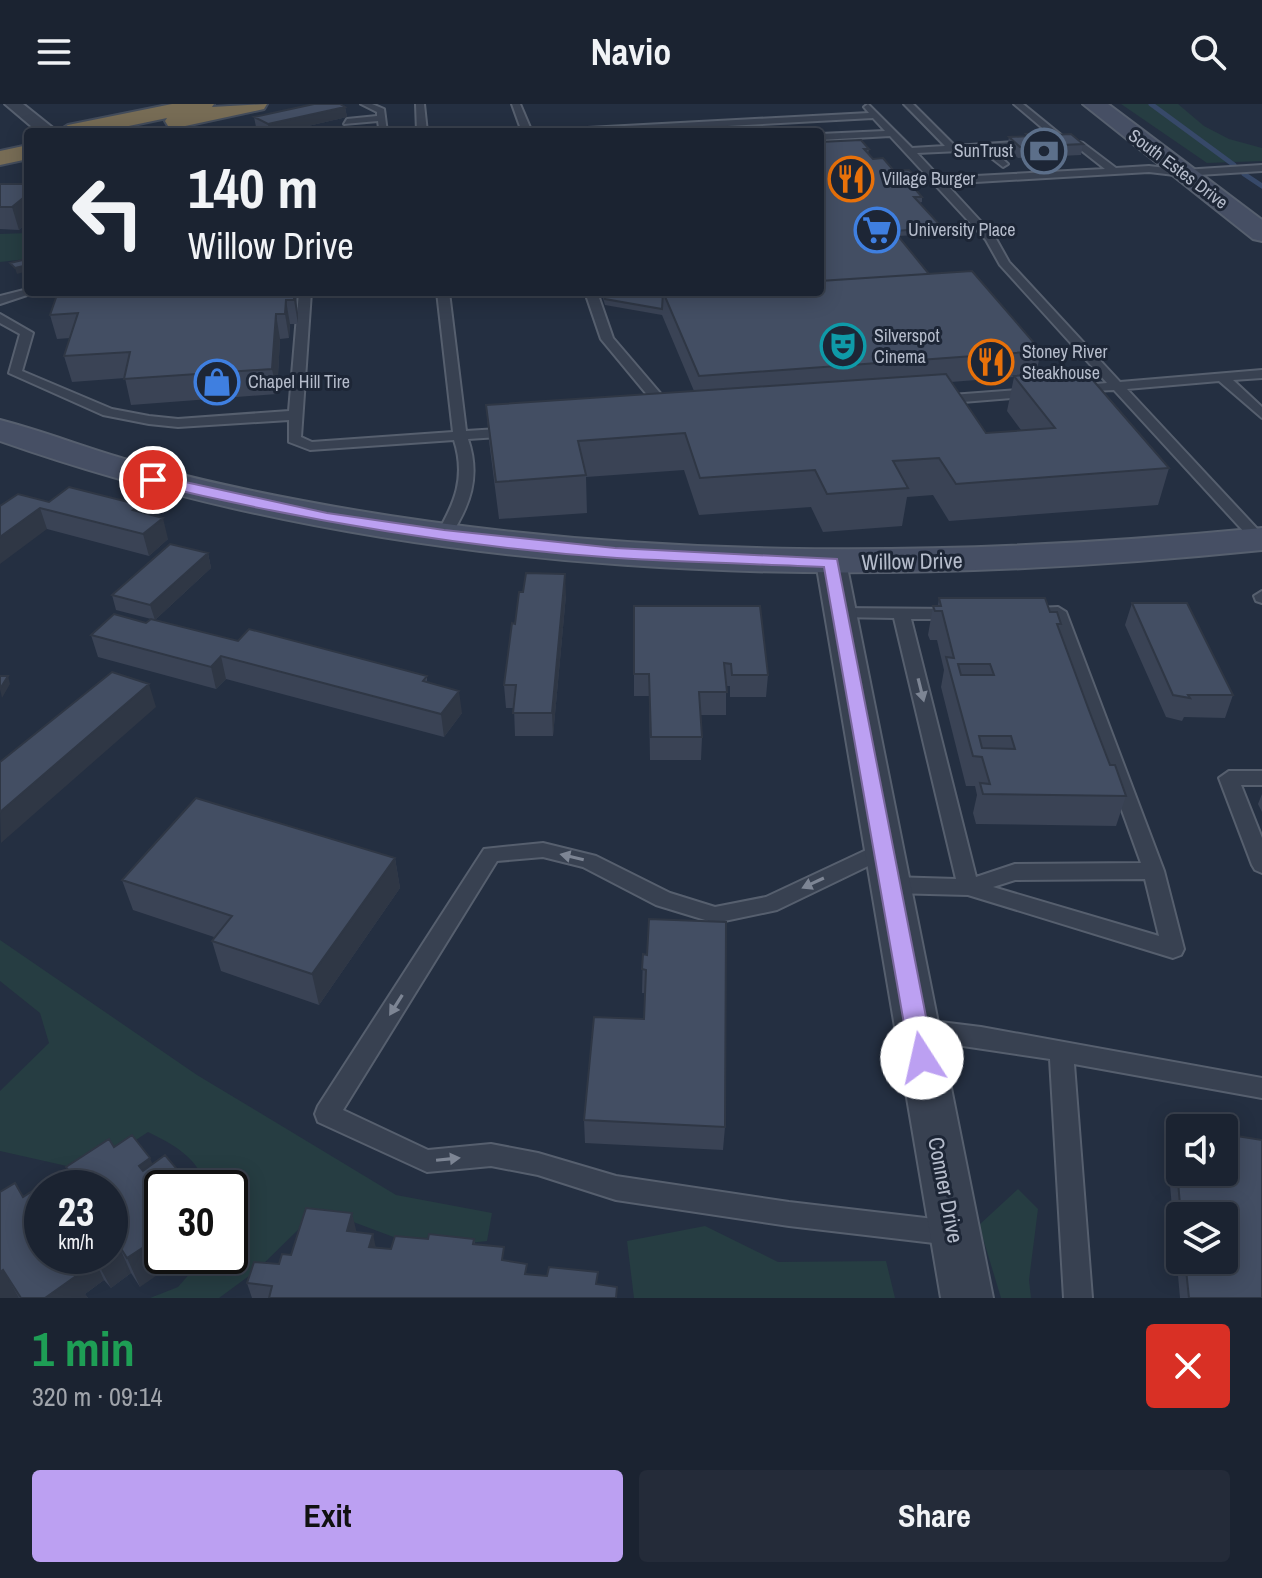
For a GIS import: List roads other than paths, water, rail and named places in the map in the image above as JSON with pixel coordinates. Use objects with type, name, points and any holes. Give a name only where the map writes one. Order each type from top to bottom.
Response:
[{"type":"highway","points":[[87,128],[203,104]]},
{"type":"highway","points":[[143,128],[256,104]]},
{"type":"highway","points":[[0,146],[24,141]]},
{"type":"highway","points":[[0,158],[24,153]]},
{"type":"street","points":[[13,104],[44,128]]},
{"type":"street","name":"South Estes Drive","points":[[1094,104],[1262,233]]},
{"type":"street","name":"Willow Drive","points":[[0,430],[111,468],[220,497],[327,518],[444,535],[615,553],[831,562],[1044,557],[1261,541]]},
{"type":"street","name":"Conner Drive","points":[[831,562],[967,1298]]},
{"type":"lane","points":[[365,104],[381,111],[384,128]]},
{"type":"lane","points":[[420,104],[422,128]]},
{"type":"lane","points":[[516,104],[525,128]]},
{"type":"lane","points":[[865,104],[946,186],[991,239],[1004,263],[1261,541]]},
{"type":"lane","points":[[908,104],[952,148]]},
{"type":"lane","points":[[1018,104],[1063,141]]},
{"type":"lane","points":[[641,128],[876,115]]},
{"type":"lane","points":[[347,122],[382,118]]},
{"type":"lane","points":[[824,137],[893,133]]},
{"type":"lane","points":[[1050,142],[1080,145],[1114,171]]},
{"type":"lane","points":[[909,151],[1029,144]]},
{"type":"lane","points":[[983,146],[1003,164]]},
{"type":"lane","points":[[946,186],[957,180],[1149,169],[1183,173],[1262,168]]},
{"type":"lane","points":[[946,186],[968,190],[1162,179],[1183,173]]},
{"type":"lane","points":[[0,300],[24,294]]},
{"type":"lane","points":[[305,296],[294,439],[310,446],[523,432]]},
{"type":"lane","points":[[443,296],[460,436],[468,457],[470,483],[444,535]]},
{"type":"lane","points":[[592,296],[607,339],[655,396],[665,421]]},
{"type":"lane","points":[[4,319],[27,333],[15,373],[108,412],[178,423],[296,415]]},
{"type":"lane","points":[[1055,391],[1262,374]]},
{"type":"lane","points":[[1223,378],[1259,408]]},
{"type":"lane","points":[[930,401],[1040,392]]},
{"type":"lane","points":[[649,422],[680,420]]},
{"type":"lane","points":[[955,1233],[789,1214],[616,1188],[538,1164],[491,1155],[427,1161],[327,1114],[491,854],[543,850],[589,861],[663,899],[715,915],[770,904],[887,867],[968,887],[1173,949],[1154,871],[1058,612],[1011,613]]},
{"type":"lane","points":[[841,613],[980,613]]},
{"type":"lane","points":[[902,615],[968,887]]},
{"type":"lane","points":[[1262,778],[1229,778],[1262,865]]},
{"type":"lane","points":[[968,887],[1015,872],[1154,871]]},
{"type":"lane","points":[[916,1029],[1061,1051],[1262,1088]]},
{"type":"lane","points":[[1061,1051],[1078,1298]]},
{"type":"waterway","points":[[1151,104],[1234,165]]},
{"type":"waterway","points":[[1244,174],[1262,186]]},
{"type":"place","name":"SunTrust","points":[[1044,151]]},
{"type":"place","name":"Village Burger","points":[[851,179]]},
{"type":"place","name":"University Place","points":[[877,230]]},
{"type":"place","name":"Silverspot Cinema","points":[[843,346]]},
{"type":"place","name":"Stoney River Steakhouse","points":[[991,362]]},
{"type":"place","name":"Chapel Hill Tire","points":[[217,382]]}]
